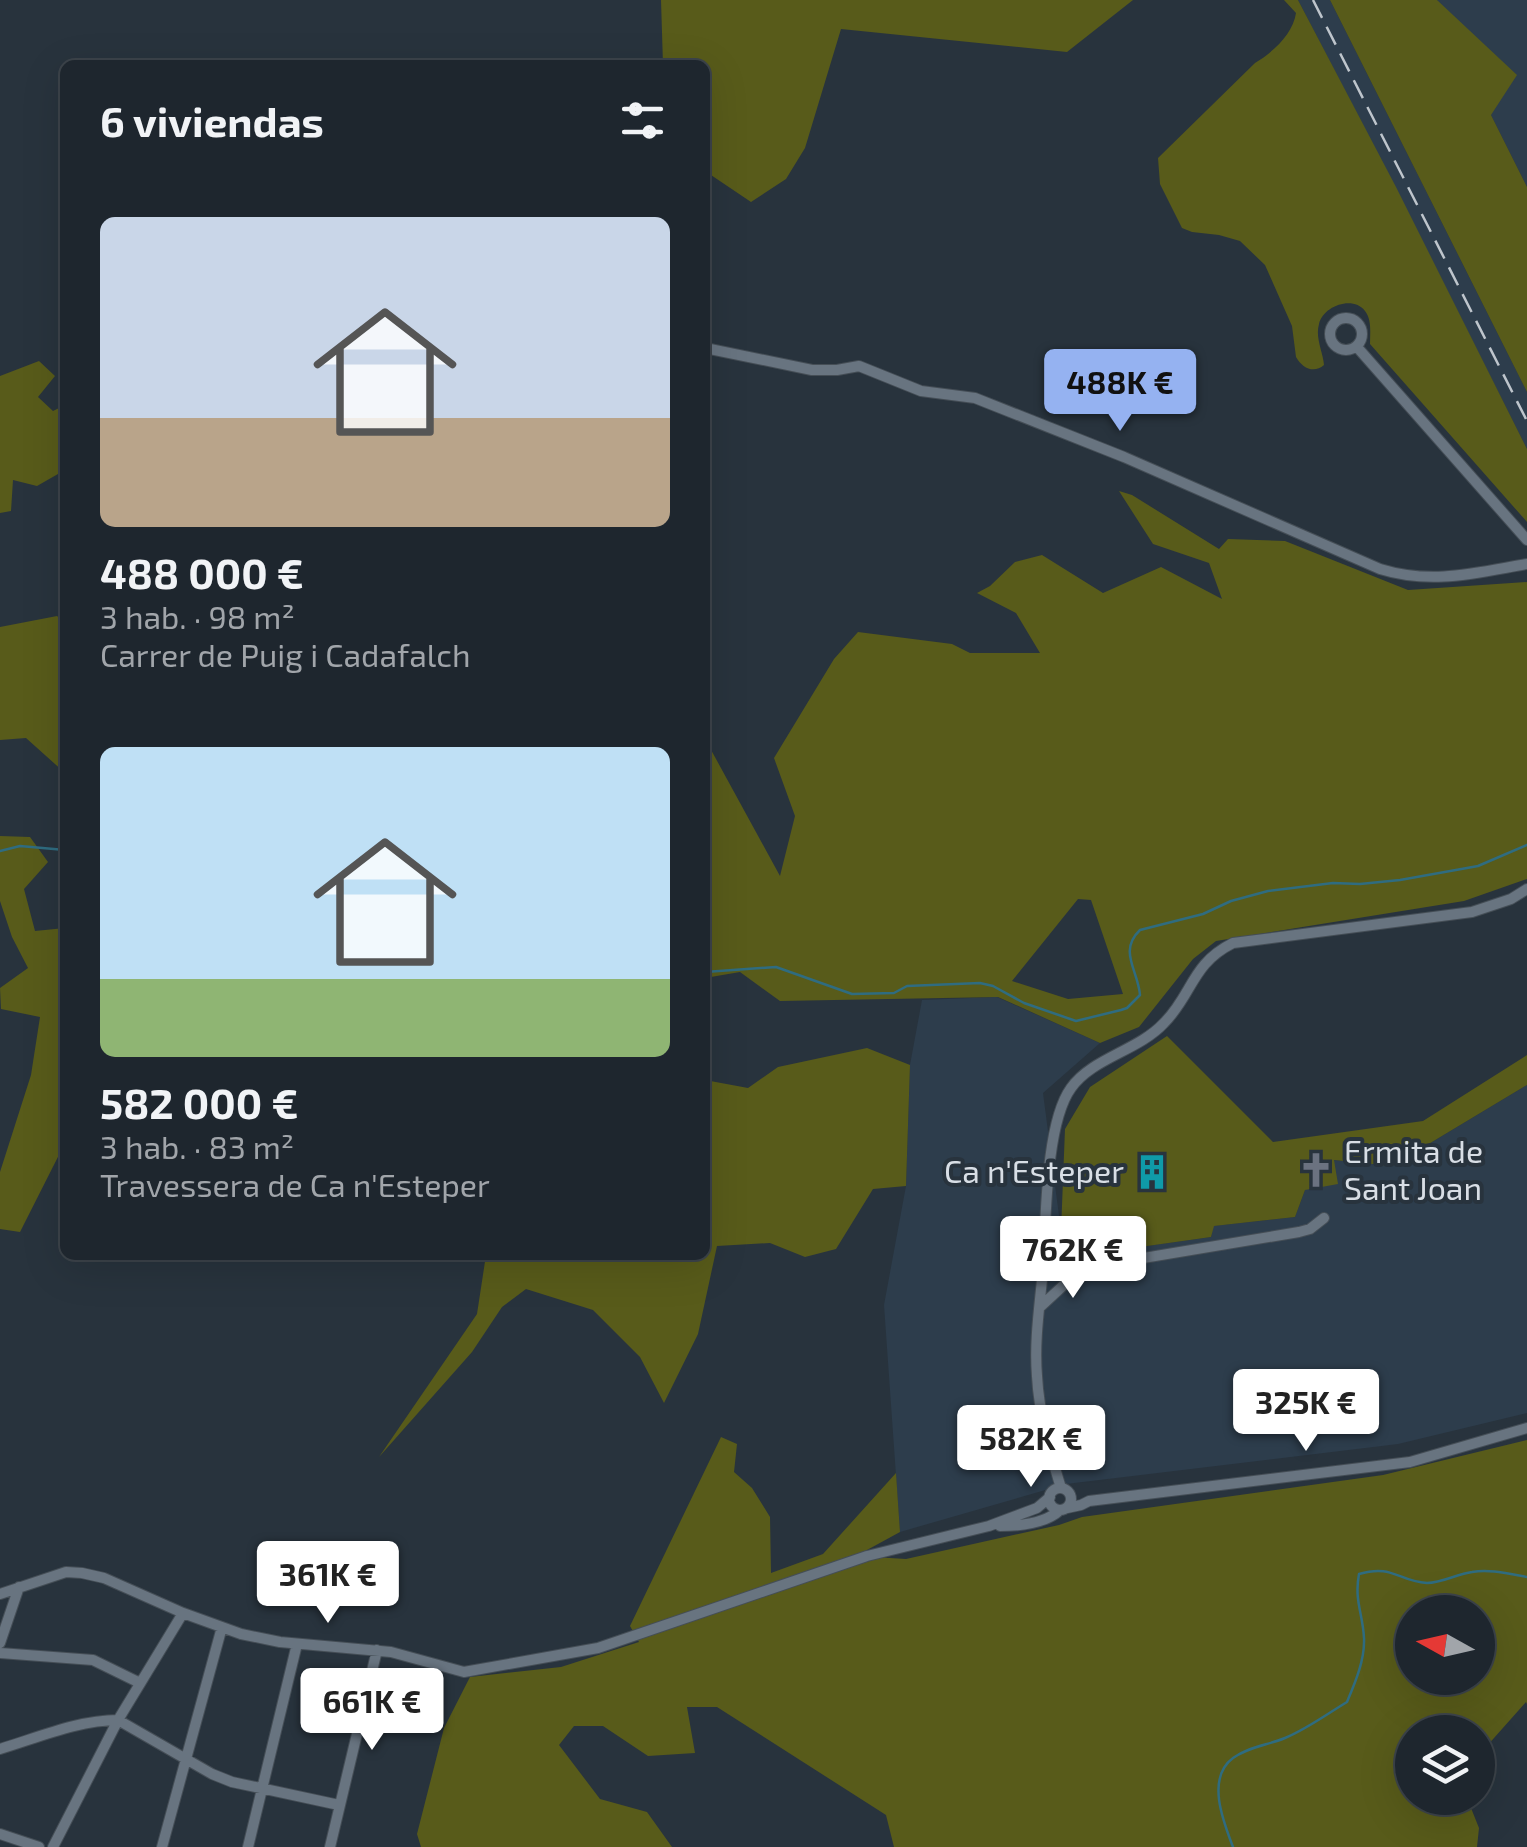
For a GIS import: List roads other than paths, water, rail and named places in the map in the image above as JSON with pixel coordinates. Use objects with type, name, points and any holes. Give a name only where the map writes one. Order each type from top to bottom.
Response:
[{"type":"street","points":[[1357,347],[1527,540]]},
{"type":"street","points":[[710,349],[812,370],[859,366],[921,391],[975,398],[1402,576],[1448,578],[1527,564]]},
{"type":"street","points":[[1088,1500],[1064,1509],[1052,1506],[1058,1493],[1037,1380],[1036,1345],[1052,1142],[1064,1100],[1073,1084],[1160,1028],[1205,962],[1233,943],[1472,912],[1511,899],[1527,889]]},
{"type":"street","points":[[1043,1271],[1300,1232],[1324,1218]]},
{"type":"street","points":[[1046,1223],[1067,1252],[1085,1265]]},
{"type":"street","points":[[1039,1307],[1085,1265]]},
{"type":"street","points":[[1058,1493],[1088,1500],[1410,1462],[1527,1428]]},
{"type":"street","points":[[989,1526],[1020,1526],[1054,1516],[1071,1502],[1058,1493]]},
{"type":"street","points":[[0,1594],[66,1572],[82,1573],[264,1640],[377,1650],[464,1672],[598,1648],[867,1556],[989,1526],[1038,1508],[1058,1493]]},
{"type":"street","points":[[0,1643],[19,1587]]},
{"type":"street","points":[[53,1847],[118,1720],[183,1613]]},
{"type":"street","points":[[162,1847],[222,1627]]},
{"type":"street","points":[[248,1847],[297,1644]]},
{"type":"street","points":[[330,1847],[377,1650]]},
{"type":"street","points":[[0,1654],[93,1660],[140,1683]]},
{"type":"street","points":[[0,1749],[82,1725],[118,1720],[212,1774],[262,1790],[339,1805]]},
{"type":"street","points":[[0,1834],[38,1847]]},
{"type":"waterway","points":[[710,972],[776,967],[852,994],[894,993],[907,986],[980,983],[1076,1021],[1127,1008],[1140,995],[1130,953],[1140,930],[1203,914],[1268,891],[1400,880],[1478,866],[1527,845]]},
{"type":"waterway","points":[[0,851],[20,846],[60,850]]},
{"type":"waterway","points":[[1233,1847],[1219,1800],[1218,1788],[1225,1766],[1239,1754],[1293,1734],[1347,1702],[1364,1646],[1359,1574],[1388,1572],[1427,1583],[1479,1571],[1527,1577]]},
{"type":"railway","points":[[1313,0],[1527,421]]},
{"type":"place","name":"Ermita de Sant Joan","points":[[1316,1170]]},
{"type":"place","name":"Ca n'Esteper","points":[[1152,1172]]}]
